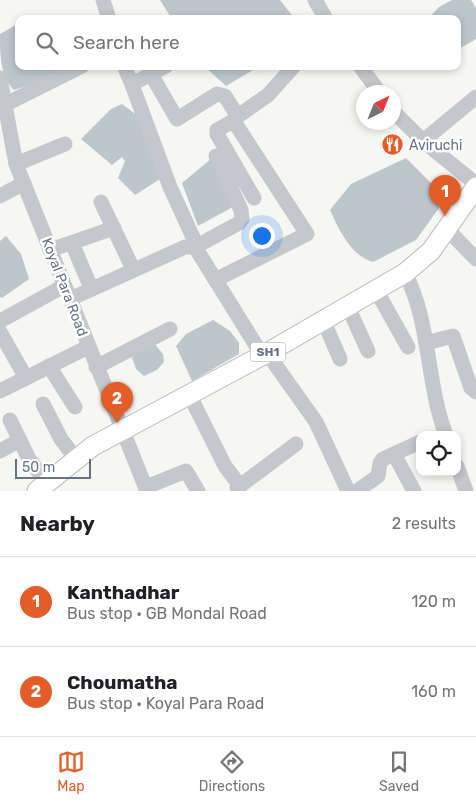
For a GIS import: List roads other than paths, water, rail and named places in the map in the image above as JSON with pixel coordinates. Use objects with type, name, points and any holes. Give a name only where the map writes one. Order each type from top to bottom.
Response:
[{"type":"main road","name":"SH1","points":[[42,487],[93,446],[324,322],[405,273],[431,251],[474,195]]},
{"type":"street","points":[[103,0],[108,15]]},
{"type":"street","points":[[315,0],[324,15]]},
{"type":"street","points":[[6,104],[74,70]]},
{"type":"street","points":[[126,70],[170,187],[196,246],[215,280],[265,354],[316,422],[348,491]]},
{"type":"street","points":[[131,82],[152,76],[160,70]]},
{"type":"street","points":[[254,198],[217,134],[217,130],[268,95],[290,70]]},
{"type":"street","points":[[363,70],[374,85]]},
{"type":"street","points":[[152,76],[177,119],[218,94],[225,96],[307,234],[215,280]]},
{"type":"street","name":"Koyal Para Road","points":[[1,82],[16,164],[146,489]]},
{"type":"street","points":[[423,141],[476,96]]},
{"type":"street","points":[[401,119],[474,195]]},
{"type":"street","points":[[16,164],[65,144]]},
{"type":"street","points":[[0,321],[67,292],[91,288],[185,247],[196,246],[242,219],[241,210],[216,156]]},
{"type":"street","points":[[0,196],[24,183]]},
{"type":"street","points":[[101,202],[133,269]]},
{"type":"street","points":[[50,250],[114,228]]},
{"type":"street","points":[[447,229],[476,259]]},
{"type":"street","points":[[72,243],[91,288]]},
{"type":"street","points":[[405,273],[412,286],[426,343],[436,410],[441,431]]},
{"type":"street","points":[[376,290],[408,347]]},
{"type":"street","points":[[348,307],[368,350]]},
{"type":"street","points":[[324,322],[340,359]]},
{"type":"street","points":[[96,367],[170,329]]},
{"type":"street","points":[[0,332],[26,378]]},
{"type":"street","points":[[426,343],[453,336],[471,388],[476,392]]},
{"type":"street","points":[[0,391],[88,347]]},
{"type":"street","points":[[49,366],[75,407]]},
{"type":"street","points":[[189,394],[237,489],[296,444]]},
{"type":"street","points":[[43,404],[61,439],[76,459]]},
{"type":"street","points":[[10,420],[42,487]]},
{"type":"street","points":[[0,451],[20,440]]},
{"type":"street","points":[[357,491],[374,481],[378,476],[380,463],[383,459],[416,444]]},
{"type":"street","points":[[394,454],[414,491]]},
{"type":"street","points":[[146,489],[186,471],[198,491]]},
{"type":"street","points":[[461,476],[466,491]]},
{"type":"place","name":"Aviruchi","points":[[393,145]]},
{"type":"place","name":"Kanthadhar","points":[[445,216]]},
{"type":"place","name":"Choumatha","points":[[117,423]]}]
